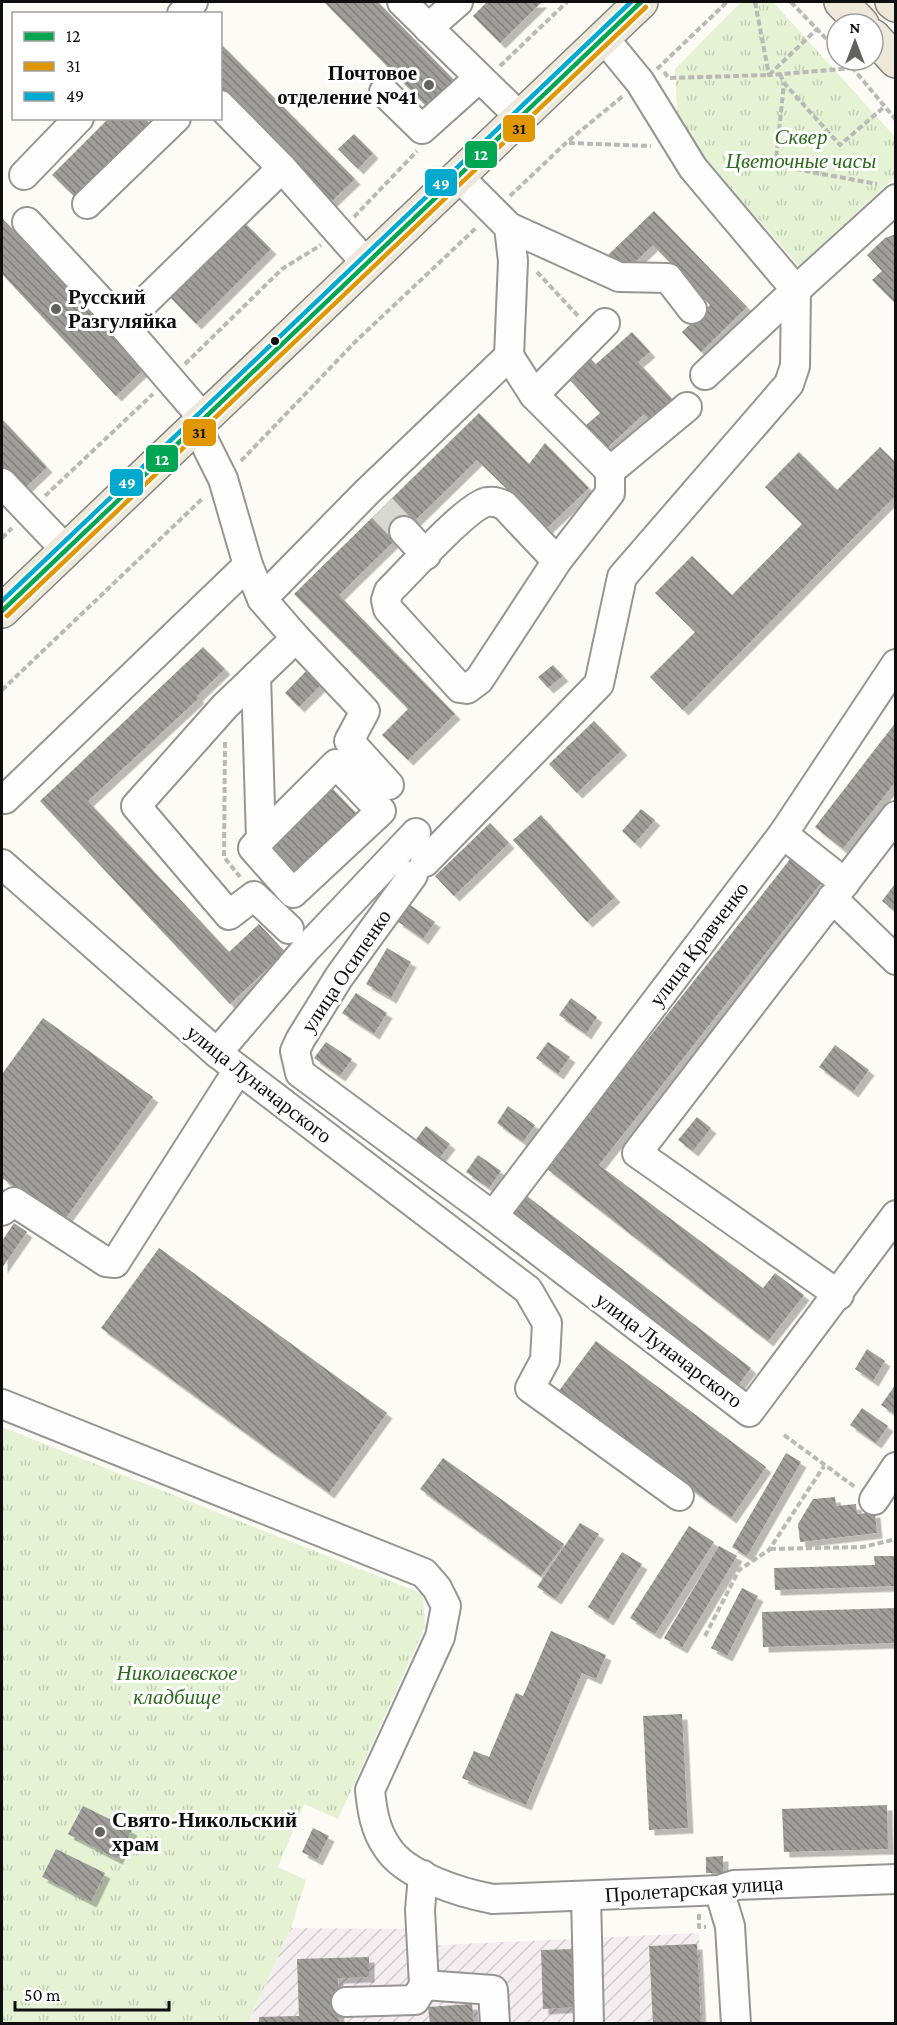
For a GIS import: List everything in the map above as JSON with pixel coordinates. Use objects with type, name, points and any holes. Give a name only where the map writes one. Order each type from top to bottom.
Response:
[{"type":"main road","points":[[2,610],[365,262],[641,2]]},
{"type":"main road","points":[[892,2],[896,5]]},
{"type":"main road","points":[[885,49],[896,61]]},
{"type":"street","points":[[402,2],[519,116]]},
{"type":"street","points":[[428,28],[458,2]]},
{"type":"street","points":[[603,37],[650,74],[686,158],[796,290]]},
{"type":"street","points":[[384,92],[422,129],[481,81]]},
{"type":"street","points":[[222,107],[282,168],[365,262]]},
{"type":"street","points":[[24,175],[77,120]]},
{"type":"street","points":[[87,204],[174,120]]},
{"type":"street","points":[[122,324],[282,168]]},
{"type":"street","points":[[457,175],[501,219],[620,277],[668,278],[692,309]]},
{"type":"street","points":[[705,375],[796,290],[891,191]]},
{"type":"street","points":[[501,219],[513,261],[509,356],[534,395],[610,471],[610,493],[557,561],[479,680],[466,689],[460,688],[388,609],[386,600],[389,591],[468,512],[485,502],[496,501],[505,506],[557,561]]},
{"type":"street","points":[[27,222],[170,378],[199,422],[223,479],[248,565],[262,599],[365,711],[349,741],[389,785]]},
{"type":"street","name":"улица Осипенко","points":[[300,1072],[295,1051],[300,1040],[339,977],[419,868],[599,684],[622,577],[789,384],[795,366],[796,290]]},
{"type":"street","points":[[534,395],[599,328]]},
{"type":"street","points":[[262,599],[375,500],[509,356]]},
{"type":"street","points":[[610,471],[687,407]]},
{"type":"street","points":[[2,483],[65,549]]},
{"type":"street","points":[[404,531],[426,555]]},
{"type":"street","points":[[5,799],[248,565]]},
{"type":"street","points":[[289,929],[254,896],[228,915],[136,806],[225,706],[296,638]]},
{"type":"street","name":"улица Кравченко","points":[[493,1216],[783,834],[896,664]]},
{"type":"street","points":[[256,676],[261,839],[253,848],[293,893],[381,811],[336,764],[261,839]]},
{"type":"street","points":[[896,816],[637,1153],[838,1295],[896,1215]]},
{"type":"street","points":[[2,1211],[14,1202],[106,1262],[115,1263],[227,1062],[306,949],[416,832]]},
{"type":"street","points":[[783,834],[838,890],[896,960]]},
{"type":"street","name":"улица Луначарского","points":[[2,864],[227,1062],[528,1290],[548,1323],[544,1360],[530,1388],[679,1496]]},
{"type":"street","name":"улица Луначарского","points":[[300,1072],[749,1412],[838,1295]]},
{"type":"street","name":"Пролетарская улица","points":[[2,1404],[424,1573],[437,1588],[446,1606],[440,1637],[370,1790],[372,1815],[387,1848],[408,1868],[472,1895],[493,1899],[719,1890],[734,1885],[896,1879]]},
{"type":"street","points":[[874,1500],[896,1467]]},
{"type":"street","points":[[346,2002],[415,2000],[424,1985],[420,1910],[423,1875]]},
{"type":"street","points":[[719,1890],[730,1926],[736,2024]]},
{"type":"street","points":[[586,1896],[589,2024]]},
{"type":"street","points":[[424,1985],[493,1990],[495,2024]]},
{"type":"path","points":[[481,81],[567,2]]},
{"type":"path","points":[[2,690],[223,479],[355,342],[501,219],[567,142],[650,74],[727,2]]},
{"type":"path","points":[[755,2],[769,75]]},
{"type":"path","points":[[791,2],[825,37]]},
{"type":"path","points":[[769,75],[817,29]]},
{"type":"path","points":[[650,74],[669,78],[769,75],[825,70]]},
{"type":"path","points":[[856,72],[896,120]]},
{"type":"path","points":[[780,74],[784,84],[840,145],[884,107]]},
{"type":"path","points":[[773,165],[776,160],[784,84]]},
{"type":"path","points":[[567,142],[686,158],[773,165],[878,184],[891,191]]},
{"type":"path","points":[[2,538],[282,269],[338,234],[418,150]]},
{"type":"path","points":[[513,261],[531,265],[599,328]]},
{"type":"path","points":[[225,706],[224,857],[254,896]]},
{"type":"path","points":[[783,1435],[874,1500]]},
{"type":"path","points":[[705,1636],[740,1570],[769,1550],[824,1466]]},
{"type":"path","points":[[769,1550],[863,1547],[896,1539]]},
{"type":"shaded area","points":[[291,1928],[411,1929],[421,1946],[699,1933],[703,2023],[248,2024]]},
{"type":"green space","name":"Сквер Цветочные часы","points":[[741,2],[773,2],[825,60],[825,72],[836,72],[895,137],[895,177],[799,266],[678,128],[675,69]]},
{"type":"green space","name":"Николаевское кладбище","points":[[2,1427],[423,1594],[425,1627],[338,1819],[304,1804],[278,1867],[306,1880],[291,1928],[248,2023],[2,2023]]},
{"type":"building","points":[[324,2],[378,2],[455,81],[428,108]]},
{"type":"building","points":[[487,2],[542,2],[500,43],[473,16]]},
{"type":"building","points":[[222,45],[355,179],[329,204],[222,97]]},
{"type":"building","points":[[107,120],[147,120],[151,125],[77,199],[52,175]]},
{"type":"building","points":[[354,134],[373,153],[358,169],[338,149]]},
{"type":"building","points":[[654,211],[747,307],[701,352],[682,332],[710,305],[653,245],[625,272],[608,255]]},
{"type":"building","points":[[2,218],[144,369],[116,396],[2,274]]},
{"type":"building","points":[[244,222],[271,249],[196,324],[169,296]]},
{"type":"building","points":[[896,234],[896,304],[872,280],[882,271],[867,255],[885,238]]},
{"type":"building","points":[[632,332],[650,352],[638,362],[673,400],[650,421],[644,414],[606,449],[585,426],[600,413],[569,379],[591,359],[596,364]]},
{"type":"building","points":[[479,413],[529,464],[545,443],[589,488],[547,528],[477,460],[339,595],[455,714],[408,760],[382,735],[408,709],[294,594]]},
{"type":"building","points":[[2,419],[47,467],[22,491],[2,470]]},
{"type":"building","points":[[880,447],[896,463],[896,495],[683,710],[650,677],[695,632],[655,593],[692,556],[732,595],[802,524],[765,487],[799,452],[837,490]]},
{"type":"building","points":[[203,647],[225,669],[197,696],[199,698],[88,801],[229,952],[259,924],[285,952],[230,1004],[40,801]]},
{"type":"building","points":[[553,665],[563,676],[548,688],[538,677]]},
{"type":"building","points":[[308,669],[322,684],[299,707],[285,693]]},
{"type":"building","points":[[594,721],[622,750],[577,793],[549,764]]},
{"type":"building","points":[[896,722],[896,781],[843,849],[815,827]]},
{"type":"building","points":[[330,786],[356,813],[296,872],[269,845]]},
{"type":"building","points":[[641,809],[655,820],[635,843],[622,831]]},
{"type":"building","points":[[541,815],[615,897],[587,922],[513,840]]},
{"type":"building","points":[[490,823],[509,843],[454,896],[435,876]]},
{"type":"building","points":[[791,858],[822,882],[599,1165],[763,1288],[775,1273],[804,1295],[768,1341],[546,1168]]},
{"type":"building","points":[[894,885],[896,886],[896,912],[882,901]]},
{"type":"building","points":[[409,904],[435,922],[423,939],[397,921]]},
{"type":"building","points":[[387,948],[411,962],[391,998],[366,984]]},
{"type":"building","points":[[356,993],[387,1013],[374,1034],[342,1013]]},
{"type":"building","points":[[571,998],[597,1017],[586,1034],[559,1015]]},
{"type":"building","points":[[43,1018],[153,1097],[63,1222],[2,1178],[2,1074]]},
{"type":"building","points":[[326,1042],[352,1059],[340,1076],[314,1058]]},
{"type":"building","points":[[548,1042],[570,1057],[558,1074],[536,1058]]},
{"type":"building","points":[[835,1045],[869,1070],[853,1092],[819,1067]]},
{"type":"building","points":[[508,1106],[535,1125],[523,1142],[497,1123]]},
{"type":"building","points":[[697,1117],[711,1128],[693,1151],[678,1140]]},
{"type":"building","points":[[426,1126],[450,1144],[438,1160],[414,1142]]},
{"type":"building","points":[[478,1155],[501,1171],[489,1188],[466,1172]]},
{"type":"building","points":[[523,1193],[751,1368],[737,1387],[509,1212]]},
{"type":"building","points":[[14,1223],[27,1232],[2,1268],[2,1241]]},
{"type":"building","points":[[159,1248],[387,1413],[329,1493],[101,1328]]},
{"type":"building","points":[[596,1341],[766,1467],[731,1518],[558,1392]]},
{"type":"building","points":[[867,1349],[885,1361],[873,1381],[855,1369]]},
{"type":"building","points":[[896,1384],[896,1415],[881,1405]]},
{"type":"building","points":[[862,1408],[888,1426],[876,1443],[850,1425]]},
{"type":"building","points":[[786,1453],[801,1462],[747,1556],[732,1547]]},
{"type":"building","points":[[443,1458],[564,1544],[541,1576],[420,1489]]},
{"type":"building","points":[[835,1497],[836,1506],[856,1504],[857,1514],[875,1512],[877,1533],[800,1542],[798,1524],[813,1499]]},
{"type":"building","points":[[580,1523],[599,1534],[556,1599],[537,1587]]},
{"type":"building","points":[[689,1526],[714,1542],[655,1634],[630,1618]]},
{"type":"building","points":[[719,1546],[737,1556],[682,1648],[664,1638]]},
{"type":"building","points":[[622,1552],[642,1564],[608,1620],[588,1607]]},
{"type":"building","points":[[874,1556],[896,1556],[896,1586],[775,1590],[774,1568],[875,1565]]},
{"type":"building","points":[[742,1588],[758,1596],[727,1656],[711,1648]]},
{"type":"building","points":[[896,1608],[896,1643],[763,1647],[762,1612]]},
{"type":"building","points":[[551,1631],[606,1655],[596,1679],[582,1673],[526,1805],[462,1778],[474,1751],[489,1757],[516,1693],[523,1696]]},
{"type":"building","points":[[682,1714],[688,1828],[649,1830],[643,1716]]},
{"type":"building","points":[[887,1805],[888,1849],[784,1852],[782,1809]]},
{"type":"building","name":"Свято-Никольский храм","points":[[83,1806],[132,1830],[117,1859],[68,1834]]},
{"type":"building","points":[[313,1828],[329,1836],[317,1860],[302,1852]]},
{"type":"building","points":[[56,1849],[105,1873],[91,1902],[42,1877]]},
{"type":"building","points":[[723,1856],[723,1873],[706,1873],[706,1857]]},
{"type":"building","points":[[697,1944],[701,2024],[653,2024],[649,1946]]},
{"type":"building","points":[[574,1949],[577,2007],[543,2009],[541,1950]]},
{"type":"building","points":[[369,1957],[369,1977],[338,1978],[339,2024],[259,2024],[259,2017],[299,2016],[297,1959]]},
{"type":"building","points":[[472,2004],[474,2024],[430,2024],[428,2007]]},
{"type":"tunnel","points":[[382,508],[404,531]]},
{"type":"transit line","name":"49","points":[[2,601],[631,2]]},
{"type":"transit line","name":"12","points":[[2,611],[641,2]]},
{"type":"transit line","name":"31","points":[[7,616],[646,7]]},
{"type":"place","name":"Почтовое отделение №41","points":[[429,85]]},
{"type":"place","name":"Русский Разгуляйка","points":[[56,309]]},
{"type":"place","name":"Свято-Никольский храм","points":[[100,1832]]}]
